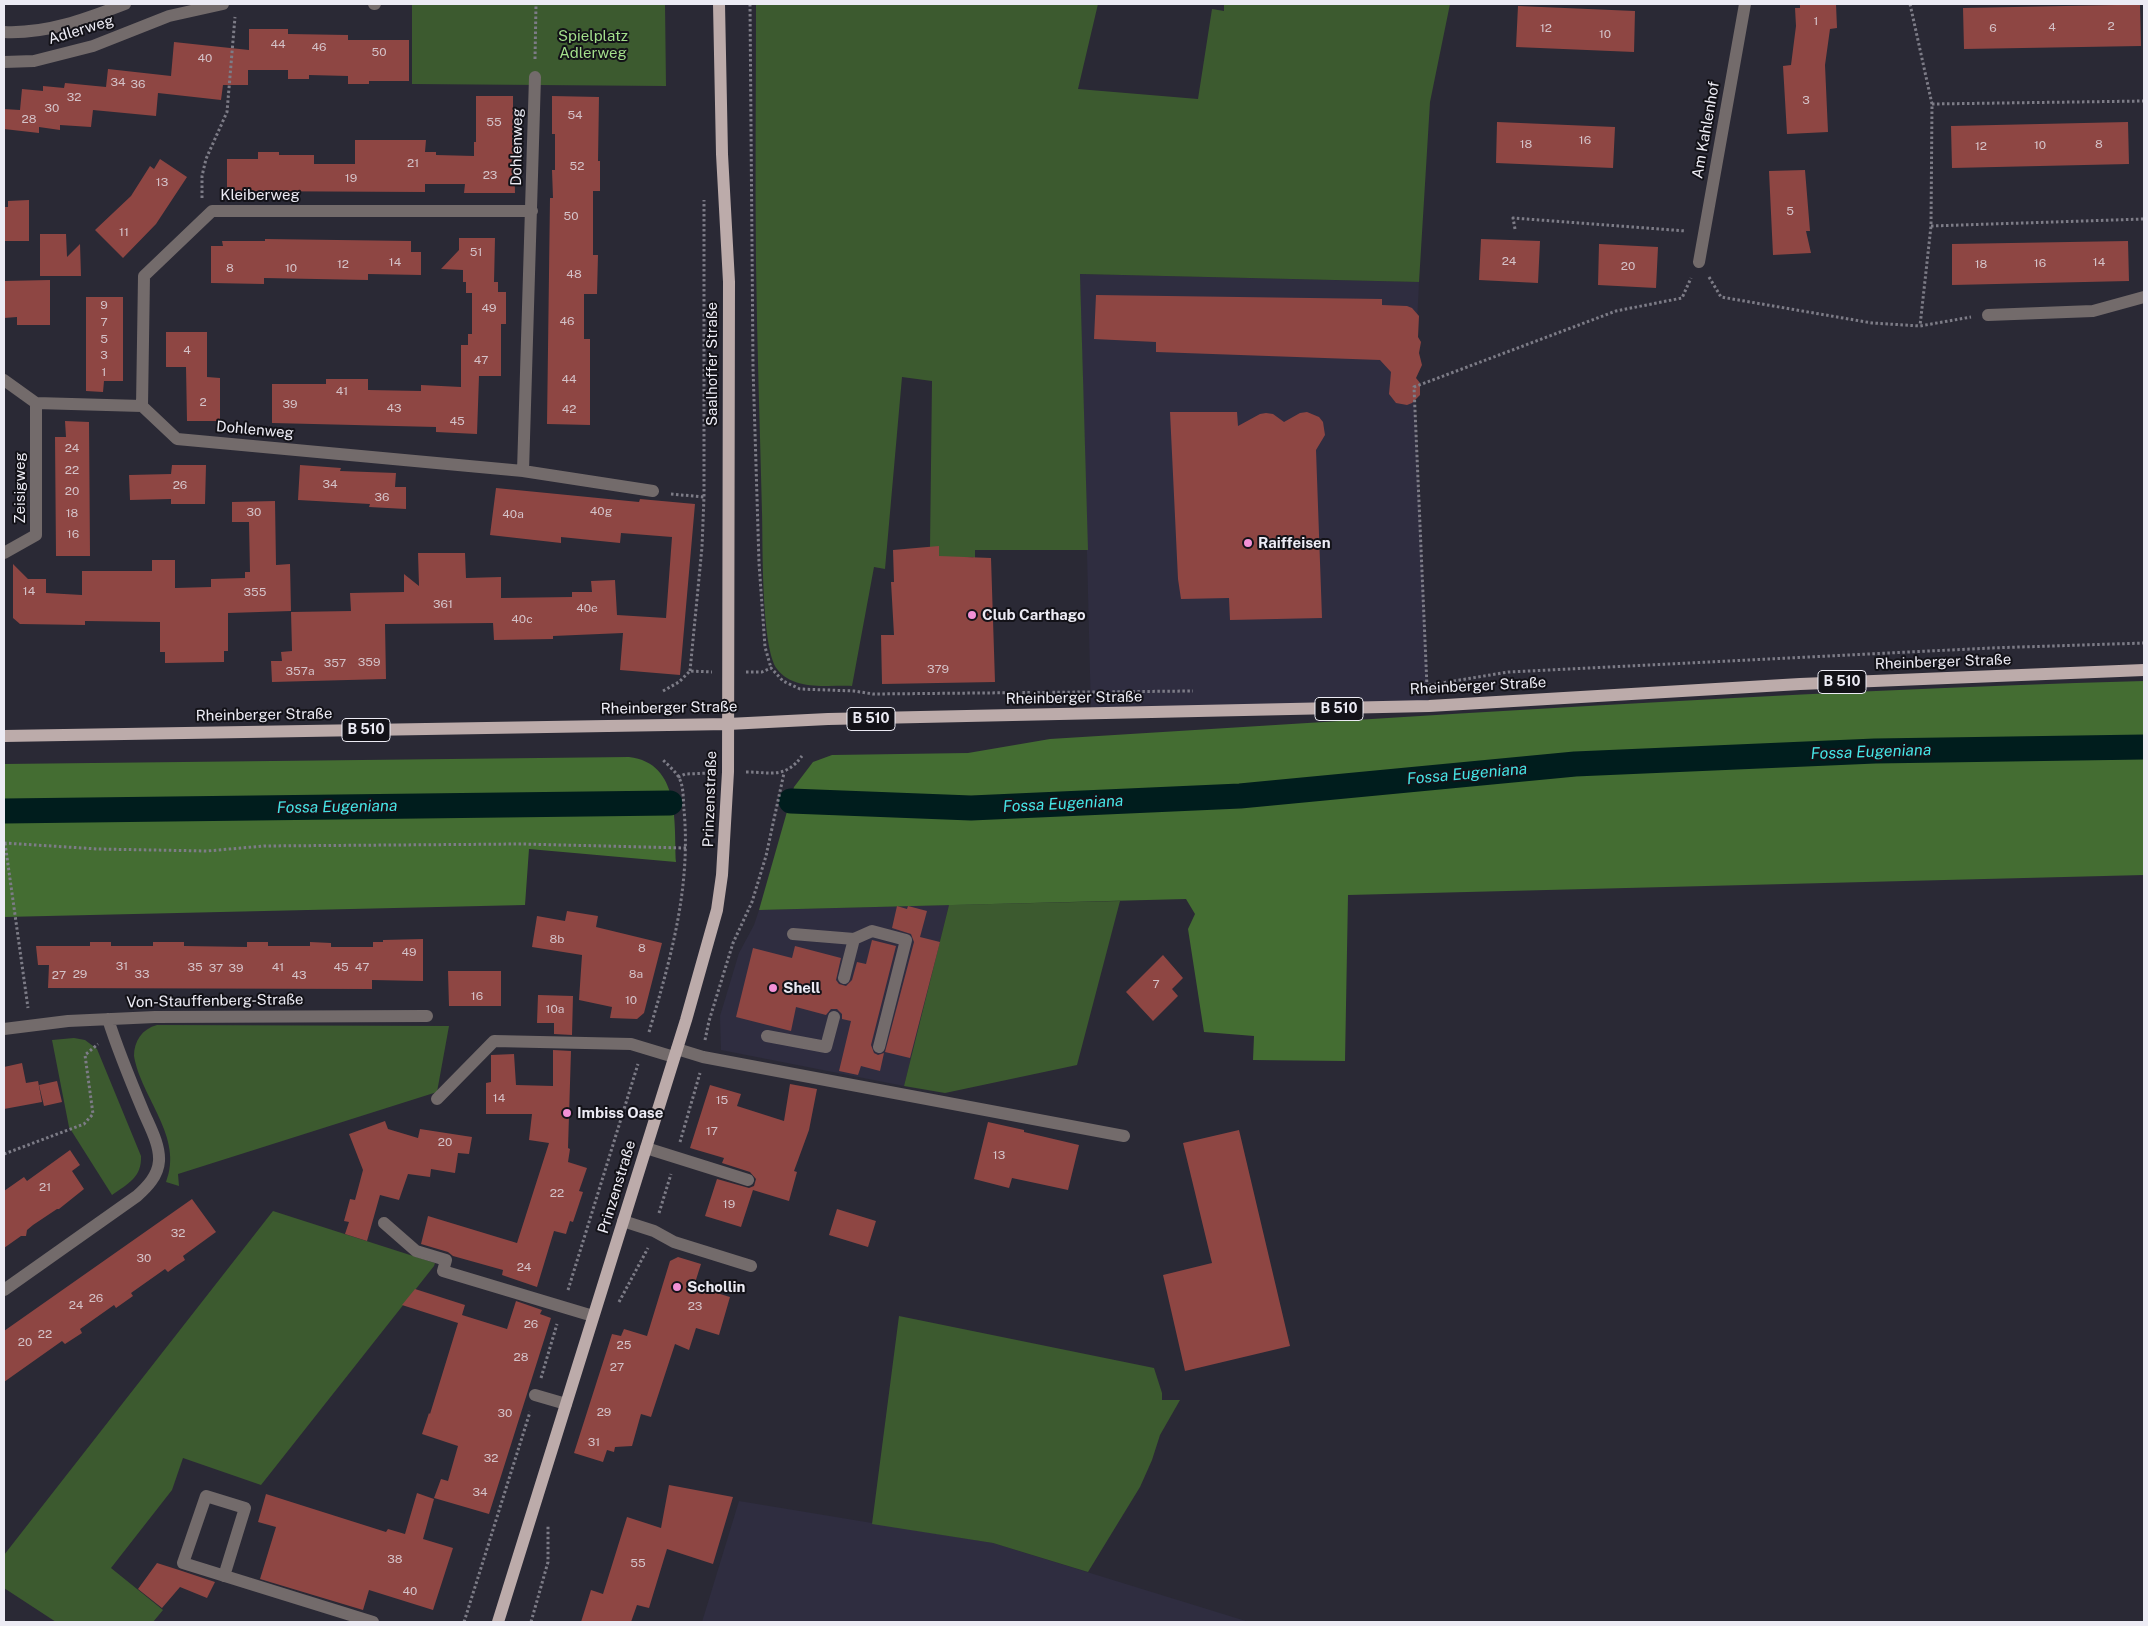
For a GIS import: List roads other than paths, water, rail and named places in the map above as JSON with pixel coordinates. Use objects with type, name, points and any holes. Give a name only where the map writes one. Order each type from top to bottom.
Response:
[{"type":"main road","name":"Saalhoffer Straße","points":[[719,4],[722,154],[729,282],[728,724]]},
{"type":"main road","name":"Rheinberger Straße","points":[[4,736],[728,724],[837,719],[1428,706],[1800,684],[2144,670]]},
{"type":"main road","name":"Prinzenstraße","points":[[498,1622],[676,1053],[717,910],[724,847],[728,724]]},
{"type":"street","name":"Adlerweg","points":[[4,32],[58,28],[91,18],[125,4]]},
{"type":"street","name":"Adlerweg","points":[[4,62],[34,60],[93,46],[169,16],[223,4]]},
{"type":"street","name":"Am Kahlenhof","points":[[1699,262],[1740,24],[1746,4]]},
{"type":"street","name":"Dohlenweg","points":[[522,471],[535,78]]},
{"type":"street","name":"Kleiberweg","points":[[142,406],[144,276],[212,211],[532,211]]},
{"type":"street","points":[[1988,314],[2094,311],[2144,297]]},
{"type":"street","points":[[4,380],[36,404],[142,406]]},
{"type":"street","name":"Zeisigweg","points":[[4,553],[36,535],[36,404]]},
{"type":"street","name":"Dohlenweg","points":[[142,406],[177,439],[522,471],[653,491]]},
{"type":"street","points":[[793,934],[854,939],[872,931],[906,940],[879,1048]]},
{"type":"street","points":[[844,978],[854,939]]},
{"type":"street","name":"Von-Stauffenberg-Straße","points":[[4,1029],[30,1024],[108,1019],[427,1016]]},
{"type":"street","points":[[767,1036],[826,1047],[834,1017]]},
{"type":"street","points":[[4,1290],[146,1189],[157,1170],[159,1160],[156,1143],[108,1019]]},
{"type":"street","points":[[437,1099],[494,1041],[631,1044],[643,1048],[702,1057],[1124,1136]]},
{"type":"street","points":[[646,1148],[748,1180]]},
{"type":"street","points":[[623,1221],[654,1231],[674,1242],[752,1266]]},
{"type":"street","points":[[384,1223],[416,1251],[446,1260],[443,1270],[593,1316]]},
{"type":"street","points":[[535,1395],[566,1404]]},
{"type":"street","points":[[224,1576],[245,1508],[206,1496],[183,1563],[224,1576],[373,1622]]},
{"type":"waterway","name":"Fossa Eugeniana","points":[[791,801],[971,808],[1240,796],[1575,764],[1875,751],[2144,747]]},
{"type":"waterway","name":"Fossa Eugeniana","points":[[4,811],[670,803]]},
{"type":"place","name":"Raiffeisen","points":[[1248,543]]},
{"type":"place","name":"Club Carthago","points":[[972,615]]},
{"type":"place","name":"Shell","points":[[773,988]]},
{"type":"place","name":"Imbiss Oase","points":[[567,1113]]},
{"type":"place","name":"Schollin","points":[[677,1287]]},
{"type":"park label","name":"Spielplatz Adlerweg","points":[[593,44]]}]
